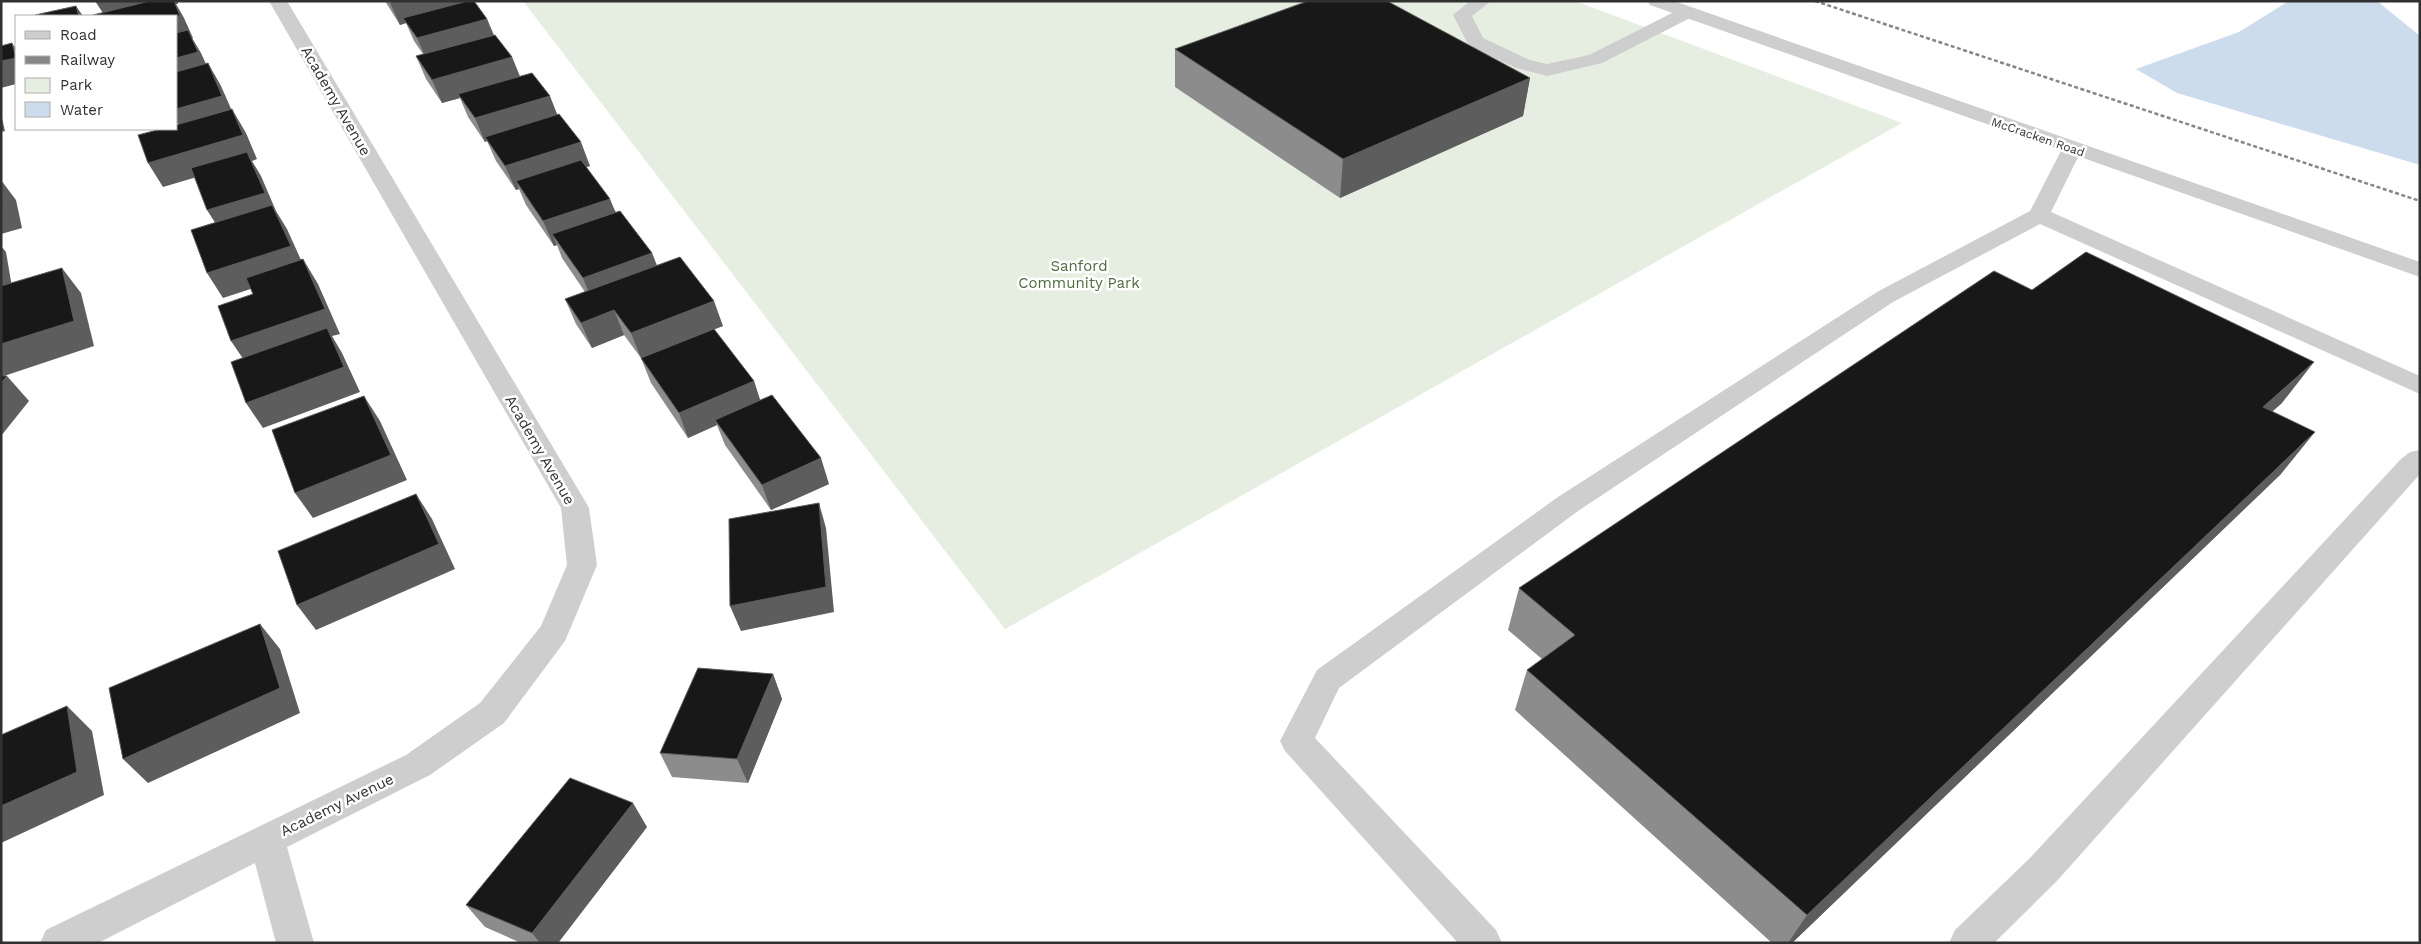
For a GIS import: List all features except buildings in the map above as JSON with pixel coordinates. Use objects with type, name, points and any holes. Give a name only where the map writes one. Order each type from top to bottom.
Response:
[{"type":"street","name":"Academy Avenue","points":[[59,943],[418,765],[492,713],[554,632],[582,565],[575,508],[278,1]]},
{"type":"street","points":[[1482,1],[1462,14],[1476,42],[1523,64],[1547,70],[1595,59],[1688,12]]},
{"type":"street","name":"McCracken Road","points":[[1656,1],[2420,270]]},
{"type":"street","points":[[1483,943],[1297,741],[1328,679],[1585,493],[1885,297],[2038,215],[2072,149]]},
{"type":"street","points":[[2038,215],[2420,386]]},
{"type":"street","points":[[1968,943],[2042,870],[2411,466],[2420,459]]},
{"type":"street","points":[[267,840],[295,943]]},
{"type":"green space","name":"Sanford Community Park","points":[[523,1],[1575,1],[1902,123],[1005,629]]},
{"type":"water","points":[[2289,1],[2377,1],[2420,36],[2420,165],[2177,93],[2136,69],[2239,32]]},
{"type":"railway","points":[[1815,1],[2420,201]]}]
